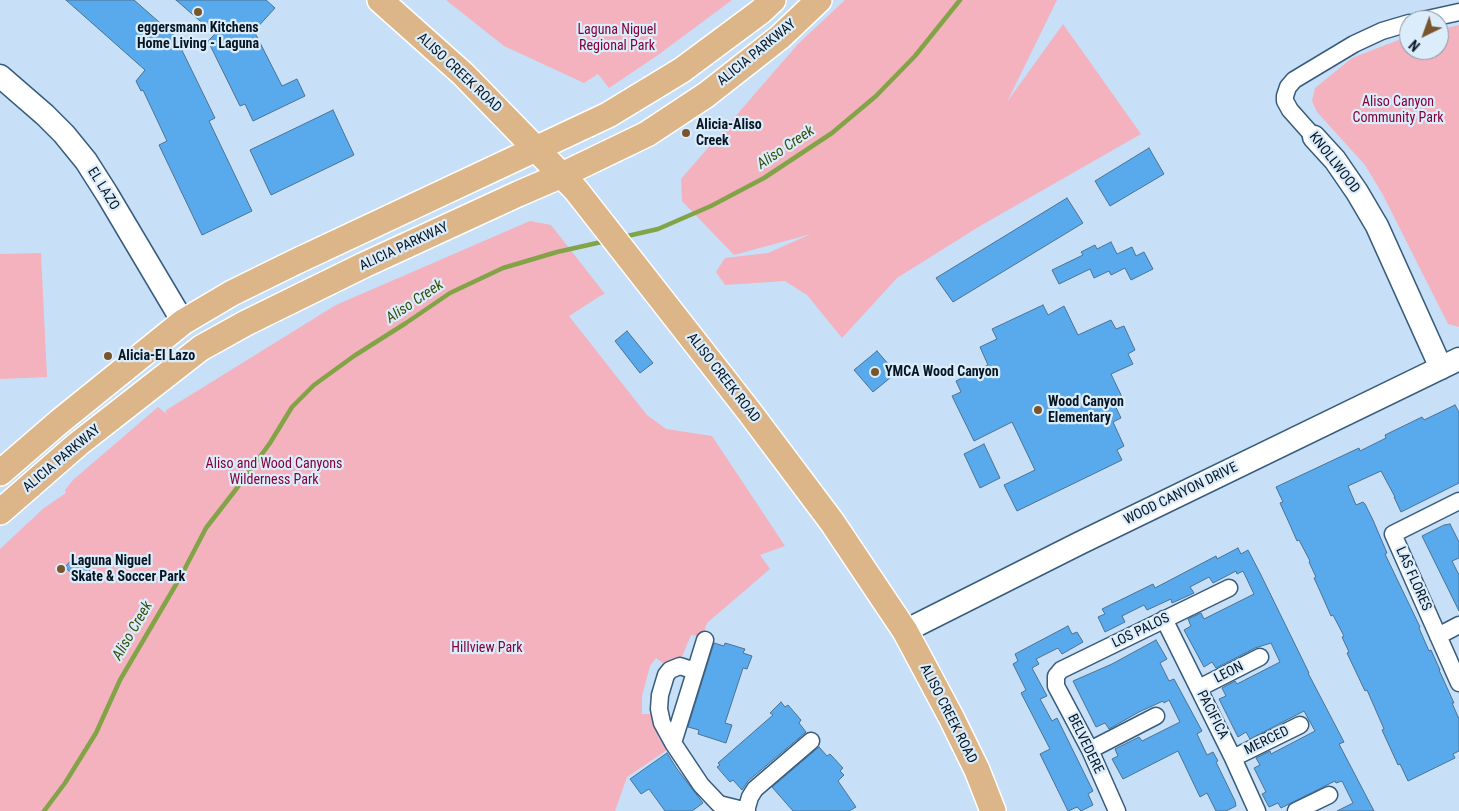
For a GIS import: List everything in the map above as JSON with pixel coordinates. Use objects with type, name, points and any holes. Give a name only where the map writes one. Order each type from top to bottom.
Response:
[{"type":"main road","name":"ALISO CREEK ROAD","points":[[380,0],[463,74],[569,183],[748,410],[832,522],[905,632],[977,770],[993,811]]},
{"type":"main road","points":[[0,473],[59,422],[183,322],[232,294],[295,262],[608,115],[682,70],[760,12],[773,0]]},
{"type":"main road","name":"ALICIA PARKWAY","points":[[0,512],[78,444],[201,348],[246,322],[518,194],[569,183],[706,95],[780,37],[819,0]]},
{"type":"main road","name":"EL LAZO","points":[[0,76],[45,115],[64,134],[86,161],[183,322]]},
{"type":"main road","name":"KNOLLWOOD","points":[[1314,136],[1357,192],[1450,364]]},
{"type":"main road","name":"WOOD CANYON DRIVE","points":[[905,632],[1089,538],[1450,364]]},
{"type":"street","name":"KNOLLWOOD","points":[[1314,136],[1290,110],[1285,101],[1288,87],[1294,80],[1354,44],[1382,31],[1399,26]]},
{"type":"street","name":"LAS FLORES","points":[[1459,502],[1393,534],[1459,683]]},
{"type":"street","name":"LOS PALOS","points":[[1056,676],[1061,670],[1229,588]]},
{"type":"street","name":"PACIFICA","points":[[1164,619],[1233,758],[1257,811]]},
{"type":"street","points":[[1438,636],[1459,625]]},
{"type":"street","points":[[672,743],[705,640]]},
{"type":"street","name":"LEON","points":[[1199,688],[1260,657]]},
{"type":"street","points":[[695,671],[680,666],[670,670],[666,675],[660,695],[659,709],[662,723],[672,743],[717,808],[747,811],[750,797],[755,789],[811,741]]},
{"type":"street","name":"BELVEDERE","points":[[1056,676],[1056,686],[1090,750],[1117,811]]},
{"type":"street","points":[[1090,750],[1156,716]]},
{"type":"street","name":"MERCED","points":[[1233,758],[1300,725]]},
{"type":"street","points":[[1296,811],[1329,795]]},
{"type":"green space","name":"Laguna Niguel Regional Park","points":[[446,0],[732,0],[658,55],[609,88],[598,74],[584,83],[504,46]]},
{"type":"green space","points":[[845,0],[1057,0],[1007,102],[1063,24],[1141,134],[980,226],[897,278],[842,338],[807,295],[785,281],[725,285],[716,272],[725,258],[768,253],[811,234],[734,255],[682,201],[681,179],[798,44]]},
{"type":"green space","name":"Aliso Canyon Community Park","points":[[1459,25],[1459,327],[1448,324],[1383,195],[1365,165],[1317,112],[1312,101],[1315,88],[1352,58],[1399,40],[1399,60],[1449,60],[1449,28]]},
{"type":"green space","points":[[530,221],[551,225],[605,294],[569,316],[647,415],[666,429],[712,436],[785,546],[760,555],[770,569],[707,623],[702,637],[691,635],[681,659],[671,660],[664,664],[656,658],[650,666],[642,696],[642,714],[652,714],[658,736],[667,750],[627,777],[615,811],[0,811],[0,549],[44,508],[66,493],[65,490],[73,480],[158,407],[168,415],[165,411],[336,305]]},
{"type":"green space","points":[[41,253],[47,377],[0,379],[0,254]]},
{"type":"building","points":[[66,0],[134,0],[175,36],[215,118],[209,121],[252,211],[202,235],[159,145],[167,141],[143,90],[141,91],[136,81],[145,70]]},
{"type":"building","points":[[176,0],[266,0],[275,8],[254,31],[282,86],[297,79],[305,96],[253,121],[245,104],[240,106],[208,41],[215,34]]},
{"type":"building","points":[[333,110],[354,155],[271,195],[250,150]]},
{"type":"building","points":[[1149,148],[1164,174],[1110,206],[1095,181]]},
{"type":"building","points":[[1067,198],[1083,223],[953,302],[936,278]]},
{"type":"building","points":[[1111,242],[1117,254],[1132,247],[1136,256],[1144,252],[1153,269],[1131,280],[1125,268],[1111,275],[1109,271],[1094,278],[1090,269],[1059,284],[1052,270],[1083,255],[1081,252],[1095,245],[1097,249]]},
{"type":"building","name":"Wood Canyon Elementary","points":[[1043,305],[1048,315],[1064,306],[1078,335],[1111,320],[1116,329],[1124,326],[1135,350],[1128,354],[1133,364],[1111,374],[1122,397],[1113,401],[1121,418],[1113,422],[1124,446],[1117,450],[1122,460],[1017,511],[1004,485],[1035,470],[1012,422],[974,441],[952,396],[961,392],[956,381],[988,365],[980,347],[997,339],[992,329]]},
{"type":"building","points":[[627,331],[653,363],[640,373],[615,341]]},
{"type":"building","name":"YMCA Wood Canyon","points":[[877,351],[896,373],[873,392],[854,370]]},
{"type":"building","points":[[1455,405],[1459,412],[1459,483],[1401,512],[1381,471],[1348,486],[1356,505],[1363,502],[1373,520],[1387,553],[1385,554],[1420,627],[1429,651],[1431,650],[1440,670],[1459,719],[1459,751],[1453,754],[1455,758],[1408,781],[1400,764],[1398,765],[1367,690],[1365,691],[1347,653],[1349,652],[1342,637],[1344,636],[1333,615],[1331,616],[1314,578],[1316,577],[1310,561],[1299,540],[1297,541],[1280,503],[1283,502],[1276,487],[1359,448],[1360,451],[1386,438],[1385,435],[1422,417],[1424,420]]},
{"type":"building","points":[[984,444],[1000,478],[980,488],[964,454]]},
{"type":"building","points":[[1450,524],[1459,542],[1459,558],[1452,561],[1459,575],[1459,611],[1422,536]]},
{"type":"building","points":[[1238,548],[1241,554],[1248,550],[1261,575],[1308,673],[1344,742],[1339,744],[1374,811],[1337,811],[1353,803],[1342,781],[1336,783],[1335,781],[1281,808],[1278,803],[1269,807],[1262,794],[1266,792],[1254,768],[1260,765],[1256,758],[1270,751],[1271,754],[1315,731],[1304,711],[1250,739],[1246,732],[1238,737],[1219,699],[1226,696],[1222,688],[1235,681],[1237,684],[1280,662],[1271,643],[1255,648],[1216,668],[1212,662],[1204,667],[1184,630],[1191,626],[1188,619],[1201,613],[1204,619],[1254,594],[1243,571],[1237,574],[1236,571],[1213,583],[1209,577],[1190,587],[1194,593],[1172,603],[1171,599],[1147,610],[1144,605],[1122,616],[1125,622],[1105,632],[1098,617],[1105,614],[1102,609],[1153,584],[1155,588],[1216,556],[1217,559]]},
{"type":"building","points":[[75,556],[92,573],[82,583],[65,567]]},
{"type":"building","points":[[1068,626],[1072,634],[1077,632],[1083,642],[1062,654],[1058,648],[1036,659],[1039,664],[1032,668],[1047,696],[1040,699],[1052,721],[1057,718],[1093,791],[1088,794],[1093,805],[1081,811],[1077,807],[1068,811],[1040,754],[1050,749],[1021,693],[1026,690],[1013,664],[1018,661],[1015,654]]},
{"type":"building","points":[[1156,640],[1167,659],[1160,663],[1169,681],[1174,679],[1202,731],[1197,734],[1207,755],[1213,752],[1235,801],[1236,806],[1226,811],[1216,811],[1207,793],[1200,797],[1178,751],[1123,779],[1112,759],[1118,756],[1115,749],[1139,737],[1142,741],[1180,722],[1169,700],[1139,712],[1109,729],[1105,723],[1096,727],[1073,681],[1112,664]]},
{"type":"building","points":[[714,643],[724,646],[725,643],[745,649],[743,653],[752,656],[747,669],[743,668],[725,723],[732,725],[726,743],[698,734],[699,730],[688,727]]},
{"type":"building","points":[[781,702],[785,707],[788,705],[801,720],[799,723],[806,732],[748,781],[742,790],[733,780],[730,782],[717,767],[720,765],[718,763],[773,715],[770,713]]},
{"type":"building","points":[[819,747],[827,756],[830,754],[843,768],[840,771],[844,775],[838,781],[856,807],[849,811],[793,811],[772,787]]},
{"type":"building","points":[[667,753],[703,803],[692,811],[665,811],[649,789],[641,794],[630,779]]},
{"type":"waterway","name":"Aliso Creek","points":[[623,237],[658,229],[711,206],[764,178],[832,133],[876,96],[915,56],[960,0]]},
{"type":"waterway","name":"Aliso Creek","points":[[44,811],[65,783],[96,733],[120,680],[181,576],[206,528],[270,443],[292,407],[314,385],[354,356],[450,293],[503,268],[557,252],[606,241]]},
{"type":"place","name":"eggersmann Kitchens Home Living - Laguna","points":[[198,12]]},
{"type":"place","name":"Alicia-Aliso Creek","points":[[686,133]]},
{"type":"place","name":"Alicia-El Lazo","points":[[108,356]]},
{"type":"place","name":"YMCA Wood Canyon","points":[[875,372]]},
{"type":"place","name":"Wood Canyon Elementary","points":[[1038,410]]},
{"type":"place","name":"Laguna Niguel Skate & Soccer Park","points":[[61,569]]},
{"type":"park label","name":"Aliso and Wood Canyons Wilderness Park","points":[[274,472]]},
{"type":"park label","name":"Hillview Park","points":[[487,648]]}]
